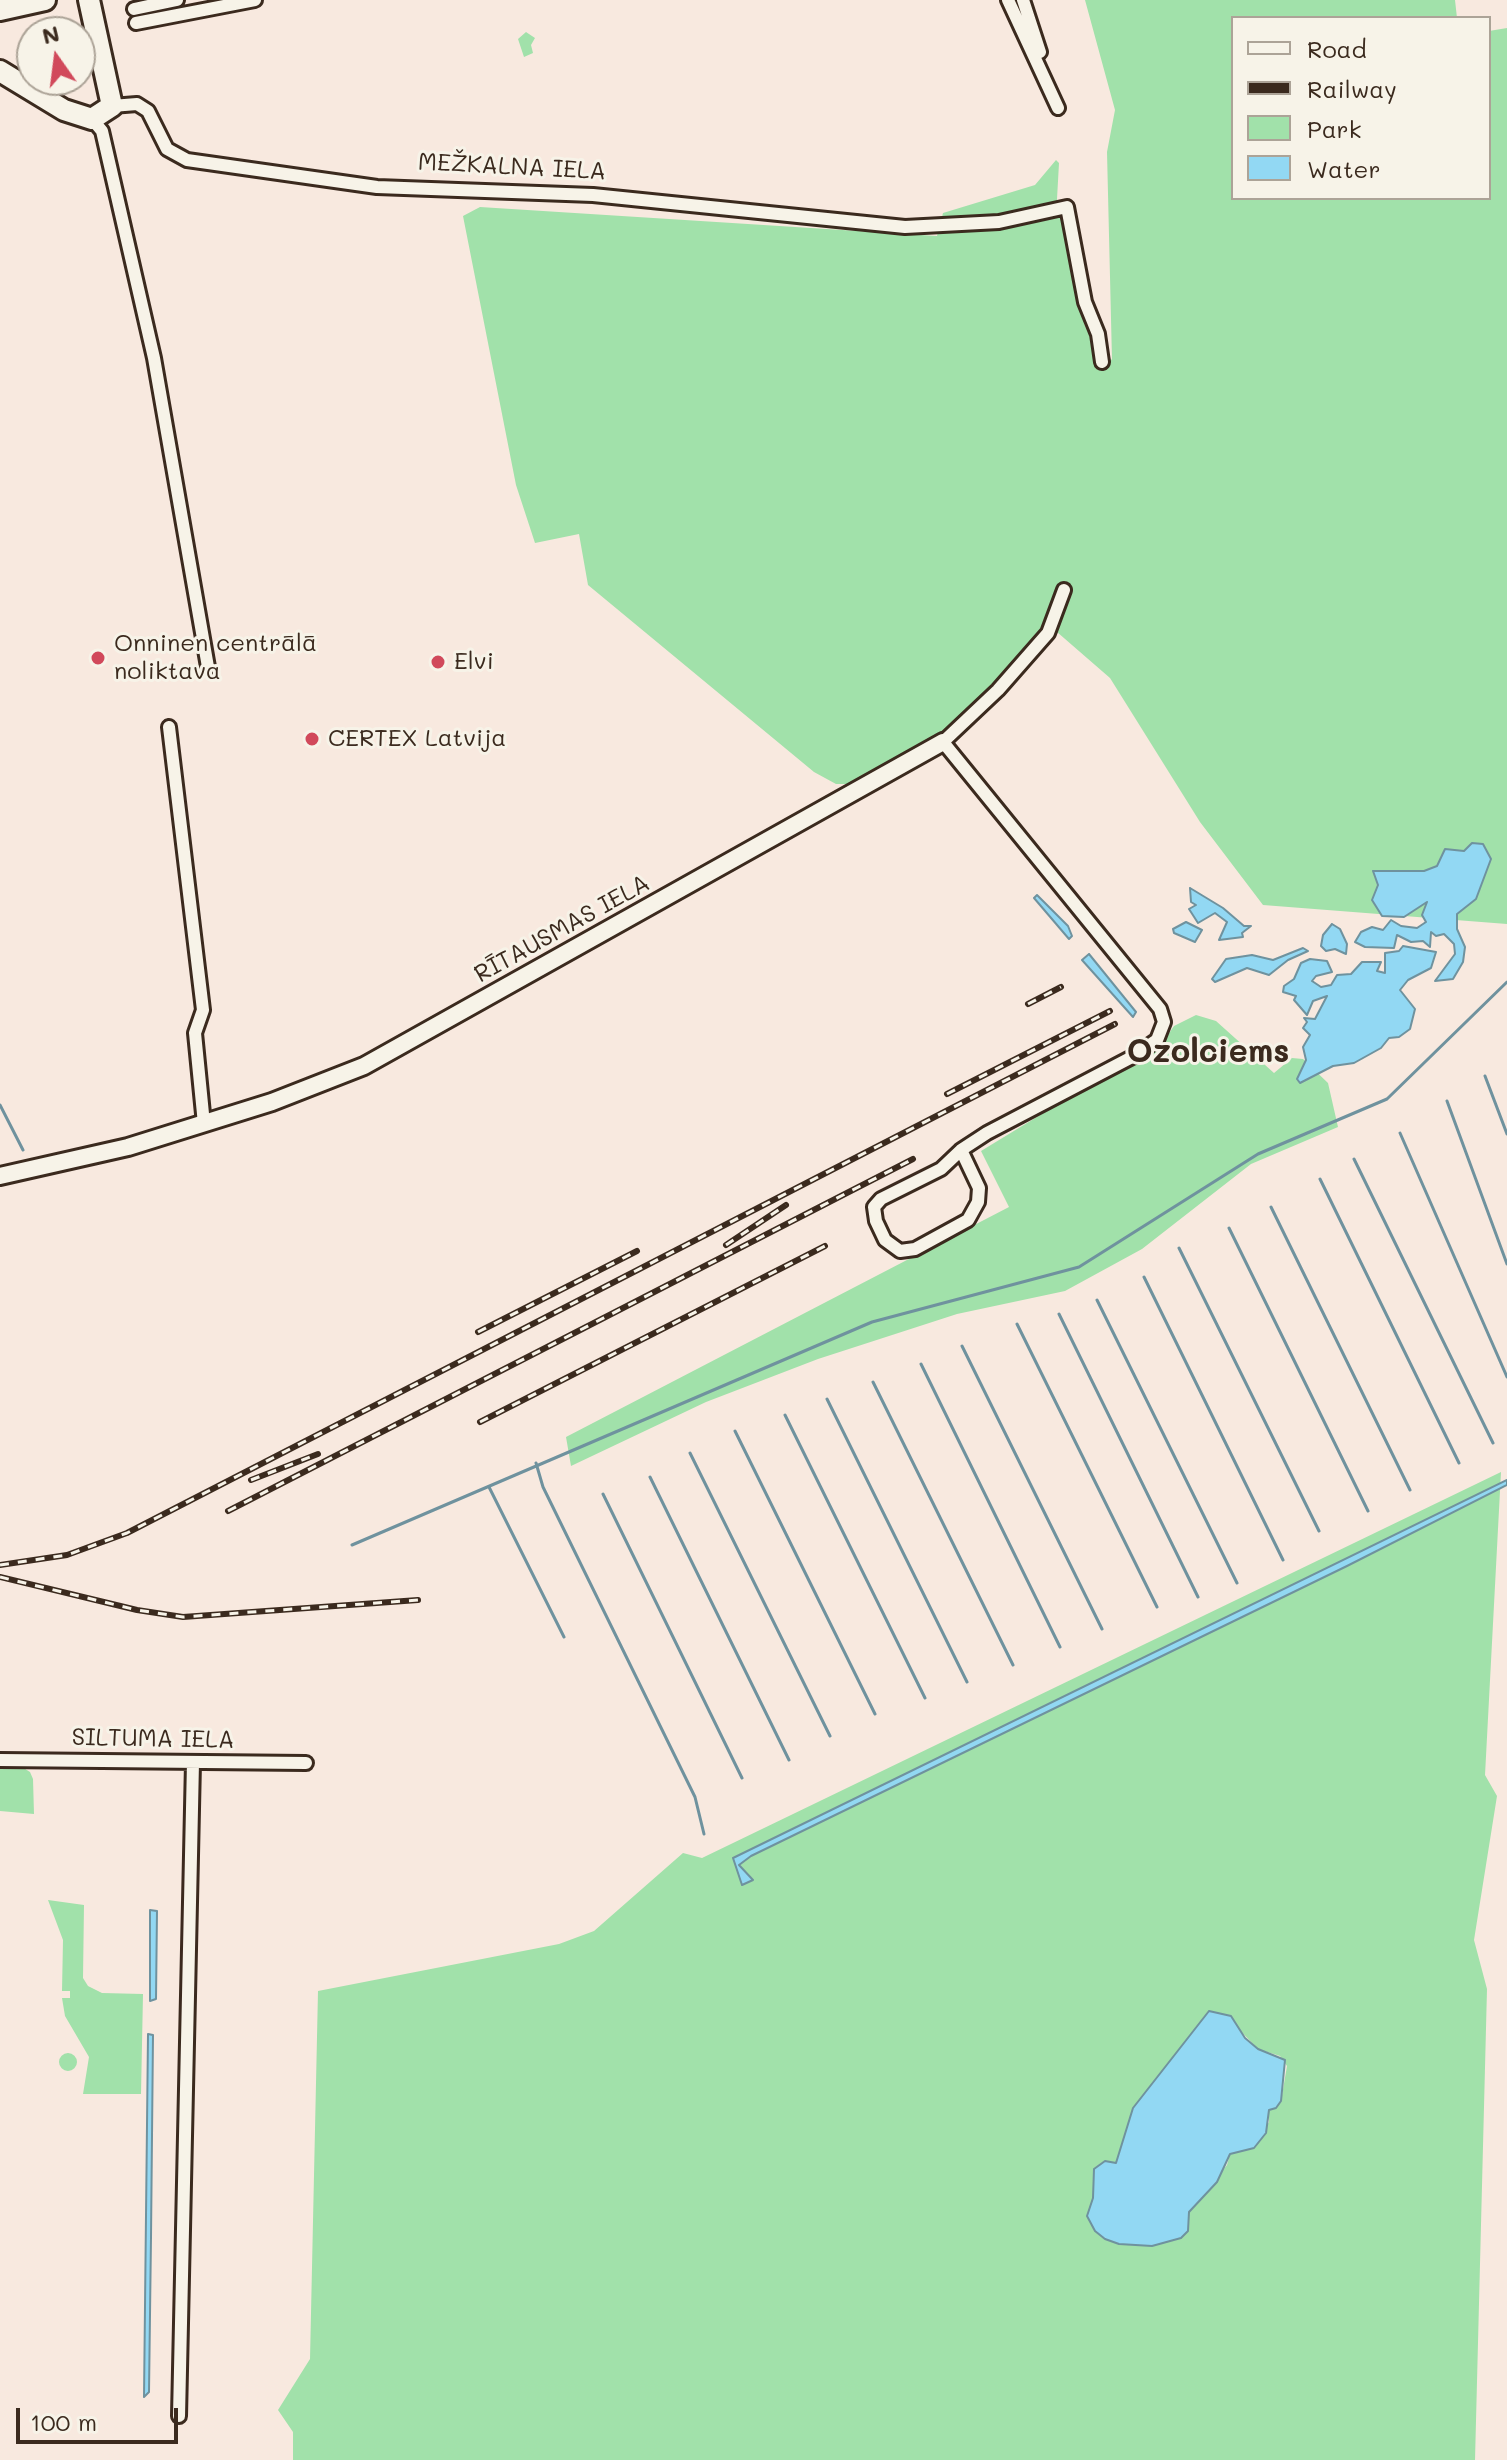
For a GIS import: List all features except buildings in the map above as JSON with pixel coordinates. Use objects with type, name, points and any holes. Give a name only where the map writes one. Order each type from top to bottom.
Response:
[{"type":"highway","points":[[0,10],[45,0]]},
{"type":"highway","points":[[0,71],[36,96],[92,119],[112,106],[89,0]]},
{"type":"street","points":[[134,9],[177,0]]},
{"type":"street","points":[[189,12],[205,0]]},
{"type":"street","points":[[136,23],[255,0]]},
{"type":"street","points":[[1008,0],[1058,108],[1023,0]]},
{"type":"street","name":"MEŽKALNA IELA","points":[[112,106],[137,104],[148,111],[167,149],[187,160],[377,187],[593,195],[932,228],[999,222],[1067,207],[1085,302],[1098,334],[1102,362]]},
{"type":"street","points":[[92,119],[102,131],[154,358],[208,667]]},
{"type":"street","name":"RĪTAUSMAS IELA","points":[[0,1176],[128,1147],[204,1124],[322,1084],[382,1058],[943,742],[998,690],[1048,633],[1064,590]]},
{"type":"street","points":[[169,727],[203,1010],[195,1033],[204,1124]]},
{"type":"street","points":[[943,742],[1160,1009],[1164,1022],[1157,1040],[1134,1056],[961,1150],[941,1169],[881,1199],[874,1207],[876,1221],[885,1240],[900,1251],[915,1249],[968,1220],[978,1202],[979,1188],[961,1150]]},
{"type":"street","name":"SILTUMA IELA","points":[[0,1760],[306,1763]]},
{"type":"street","points":[[179,2416],[193,1762]]},
{"type":"green space","points":[[1085,0],[1455,0],[1457,16],[1231,16],[1231,200],[1491,200],[1491,31],[1507,28],[1507,924],[1263,905],[1200,822],[1110,678],[1057,632],[1042,631],[956,727],[853,784],[836,784],[814,772],[588,585],[579,534],[535,543],[516,485],[463,216],[480,207],[937,236],[943,213],[1035,185],[1056,160],[1059,163],[1057,199],[1085,326],[1096,346],[1112,360],[1107,152],[1115,110]]},
{"type":"green space","points":[[526,32],[535,38],[531,45],[533,53],[524,57],[518,39]]},
{"type":"green space","points":[[1196,1015],[1216,1021],[1274,1073],[1292,1058],[1303,1059],[1328,1083],[1338,1127],[1251,1164],[1142,1249],[1065,1291],[957,1314],[818,1359],[706,1402],[571,1466],[566,1437],[1009,1207],[981,1151],[1165,1039],[1174,1026]]},
{"type":"green space","points":[[1501,1472],[1485,1775],[1497,1796],[1474,1940],[1487,1989],[1475,2460],[293,2460],[293,2432],[278,2410],[310,2359],[318,1991],[559,1944],[594,1931],[683,1853],[702,1858]],"holes":[[[1209,2012],[1227,2017],[1258,2049],[1280,2056],[1287,2066],[1281,2101],[1269,2110],[1269,2122],[1253,2148],[1230,2154],[1227,2165],[1189,2212],[1187,2231],[1116,2242],[1105,2239],[1087,2216],[1093,2198],[1094,2169],[1104,2161],[1116,2164],[1133,2108]]]},
{"type":"green space","points":[[0,1767],[22,1767],[30,1772],[34,1814],[0,1811]]},
{"type":"green space","points":[[48,1900],[84,1905],[83,1978],[88,1986],[102,1993],[143,1994],[141,2094],[83,2094],[89,2057],[65,2016],[62,1998],[70,1998],[70,1991],[62,1991],[63,1940]]},
{"type":"green space","points":[[68,2053],[77,2062],[68,2071],[59,2062]]},
{"type":"water","points":[[1472,843],[1483,844],[1491,859],[1476,899],[1457,914],[1457,929],[1465,947],[1463,962],[1453,979],[1435,981],[1455,954],[1454,944],[1444,934],[1436,936],[1431,932],[1430,947],[1423,941],[1411,942],[1397,935],[1394,948],[1365,947],[1355,942],[1361,932],[1372,927],[1383,930],[1391,920],[1401,926],[1417,928],[1426,922],[1422,915],[1427,902],[1404,917],[1382,916],[1372,900],[1378,885],[1373,871],[1424,871],[1437,866],[1445,849],[1464,851]]},
{"type":"water","points":[[1190,888],[1223,908],[1244,926],[1251,926],[1242,933],[1243,937],[1219,940],[1227,922],[1215,913],[1198,923],[1189,909],[1196,905],[1191,902]]},
{"type":"water","points":[[1037,895],[1068,926],[1072,936],[1069,939],[1034,898]]},
{"type":"water","points":[[1186,922],[1202,930],[1195,942],[1174,933],[1173,929]]},
{"type":"water","points":[[1332,924],[1340,929],[1347,944],[1346,954],[1335,949],[1326,951],[1321,946],[1323,935]]},
{"type":"water","points":[[1403,946],[1436,952],[1431,968],[1408,980],[1400,990],[1415,1009],[1410,1029],[1399,1037],[1389,1038],[1381,1048],[1354,1063],[1333,1066],[1300,1083],[1297,1079],[1306,1060],[1303,1047],[1310,1035],[1303,1028],[1307,1022],[1304,1018],[1315,1019],[1327,996],[1313,1001],[1307,1015],[1294,1000],[1296,996],[1283,992],[1284,986],[1294,979],[1301,963],[1310,959],[1327,961],[1332,972],[1316,976],[1312,981],[1321,987],[1331,985],[1337,975],[1351,974],[1362,962],[1381,962],[1377,971],[1385,973],[1385,953],[1399,951]]},
{"type":"water","points":[[1303,948],[1308,951],[1288,960],[1269,975],[1247,968],[1215,982],[1212,979],[1226,959],[1252,955],[1273,960]]},
{"type":"water","points":[[1089,954],[1136,1012],[1133,1017],[1082,960]]},
{"type":"water","points":[[1507,1480],[1507,1485],[1347,1566],[751,1856],[739,1865],[753,1880],[742,1885],[733,1858]]},
{"type":"water","points":[[150,1910],[157,1911],[156,1999],[150,2001]]},
{"type":"water","points":[[1209,2011],[1231,2016],[1245,2038],[1258,2049],[1285,2060],[1281,2101],[1276,2108],[1269,2110],[1266,2133],[1254,2148],[1230,2154],[1217,2182],[1189,2212],[1188,2231],[1181,2238],[1152,2246],[1119,2244],[1105,2239],[1095,2231],[1087,2216],[1093,2198],[1094,2169],[1105,2161],[1116,2163],[1133,2108]]},
{"type":"water","points":[[148,2034],[153,2035],[151,2237],[149,2392],[144,2397]]},
{"type":"waterway","points":[[352,1545],[872,1322],[1079,1267],[1258,1154],[1387,1099],[1507,982]]},
{"type":"waterway","points":[[1485,1076],[1507,1134]]},
{"type":"waterway","points":[[1447,1101],[1507,1264]]},
{"type":"waterway","points":[[0,1105],[23,1150]]},
{"type":"waterway","points":[[1400,1133],[1507,1377]]},
{"type":"waterway","points":[[1354,1159],[1493,1443]]},
{"type":"waterway","points":[[1320,1179],[1459,1463]]},
{"type":"waterway","points":[[1271,1207],[1410,1490]]},
{"type":"waterway","points":[[1229,1228],[1368,1511]]},
{"type":"waterway","points":[[1179,1248],[1319,1531]]},
{"type":"waterway","points":[[1144,1277],[1283,1560]]},
{"type":"waterway","points":[[1097,1300],[1237,1583]]},
{"type":"waterway","points":[[1059,1314],[1198,1597]]},
{"type":"waterway","points":[[1017,1324],[1157,1607]]},
{"type":"waterway","points":[[962,1346],[1102,1629]]},
{"type":"waterway","points":[[921,1364],[1060,1647]]},
{"type":"waterway","points":[[873,1382],[1013,1665]]},
{"type":"waterway","points":[[827,1399],[967,1682]]},
{"type":"waterway","points":[[785,1415],[925,1698]]},
{"type":"waterway","points":[[735,1431],[875,1714]]},
{"type":"waterway","points":[[690,1453],[830,1736]]},
{"type":"waterway","points":[[536,1463],[543,1487],[695,1797],[704,1834]]},
{"type":"waterway","points":[[650,1477],[789,1760]]},
{"type":"waterway","points":[[489,1487],[564,1637]]},
{"type":"waterway","points":[[603,1494],[742,1778]]},
{"type":"railway","points":[[1028,1004],[1061,987]]},
{"type":"railway","points":[[947,1094],[1110,1011]]},
{"type":"railway","points":[[0,1565],[67,1555],[127,1533],[1115,1024]]},
{"type":"railway","points":[[228,1511],[913,1159]]},
{"type":"railway","points":[[726,1245],[786,1205]]},
{"type":"railway","points":[[480,1422],[825,1246]]},
{"type":"railway","points":[[478,1332],[637,1251]]},
{"type":"railway","points":[[251,1480],[318,1454]]},
{"type":"railway","points":[[0,1577],[137,1610],[183,1617],[418,1600]]},
{"type":"place","name":"Onninen centrālā noliktava","points":[[98,658]]},
{"type":"place","name":"Elvi","points":[[438,662]]},
{"type":"place","name":"CERTEX Latvija","points":[[312,739]]},
{"type":"district","name":"Ozolciems","points":[[1208,1052]]}]
